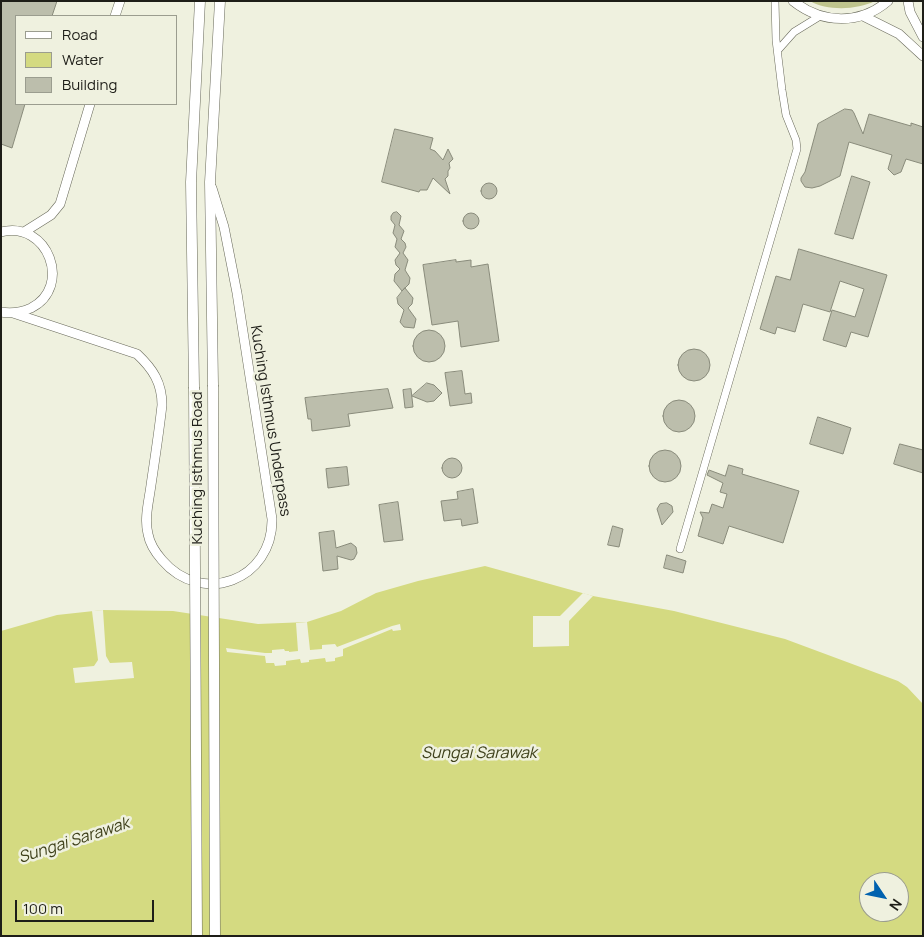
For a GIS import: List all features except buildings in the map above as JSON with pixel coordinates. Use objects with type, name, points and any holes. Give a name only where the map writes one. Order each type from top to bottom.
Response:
[{"type":"main road","name":"Kuching Isthmus Road","points":[[197,936],[191,182],[200,1]]},
{"type":"main road","name":"Kuching Isthmus Road","points":[[215,936],[213,385],[210,182],[220,1]]},
{"type":"street","points":[[116,15],[120,1]]},
{"type":"street","points":[[680,549],[797,149],[796,140],[786,115],[782,90],[775,1]]},
{"type":"street","points":[[794,1],[802,8],[820,16],[847,20],[864,16],[888,1]]},
{"type":"street","points":[[908,1],[910,12],[923,37]]},
{"type":"street","points":[[778,50],[794,32],[820,16]]},
{"type":"street","points":[[864,16],[899,34],[923,56]]},
{"type":"street","points":[[24,232],[51,215],[60,204],[90,105]]},
{"type":"street","name":"Kuching Isthmus Underpass","points":[[13,313],[137,354],[150,366],[158,380],[162,394],[146,522],[151,545],[168,566],[183,577],[203,585],[224,584],[238,578],[254,567],[265,552],[272,533],[272,520],[237,293],[224,227],[210,182]]},
{"type":"street","points":[[1,232],[16,230],[24,232],[40,241],[50,256],[52,267],[49,289],[35,306],[13,313],[1,312]]},
{"type":"shaded area","points":[[810,1],[875,1],[851,8],[833,8]]},
{"type":"water","name":"Sungai Sarawak","points":[[485,566],[593,596],[674,611],[785,639],[898,681],[907,687],[923,704],[923,936],[1,936],[1,631],[57,615],[103,610],[173,611],[258,624],[307,622],[341,611],[376,593],[418,581]]},
{"type":"pier","points":[[583,593],[593,596],[569,621],[569,646],[533,647],[533,616],[560,616]]},
{"type":"pier","points":[[103,610],[106,656],[110,663],[132,662],[134,678],[75,683],[73,668],[94,666],[98,660],[92,611]]},
{"type":"pier","points":[[307,622],[310,650],[322,649],[322,645],[335,644],[337,647],[400,624],[401,630],[393,631],[392,629],[343,649],[343,656],[335,658],[335,661],[326,662],[325,658],[301,663],[300,659],[286,661],[286,665],[275,666],[274,663],[266,663],[265,656],[227,652],[226,648],[265,653],[284,649],[289,652],[298,651],[296,623]]}]
